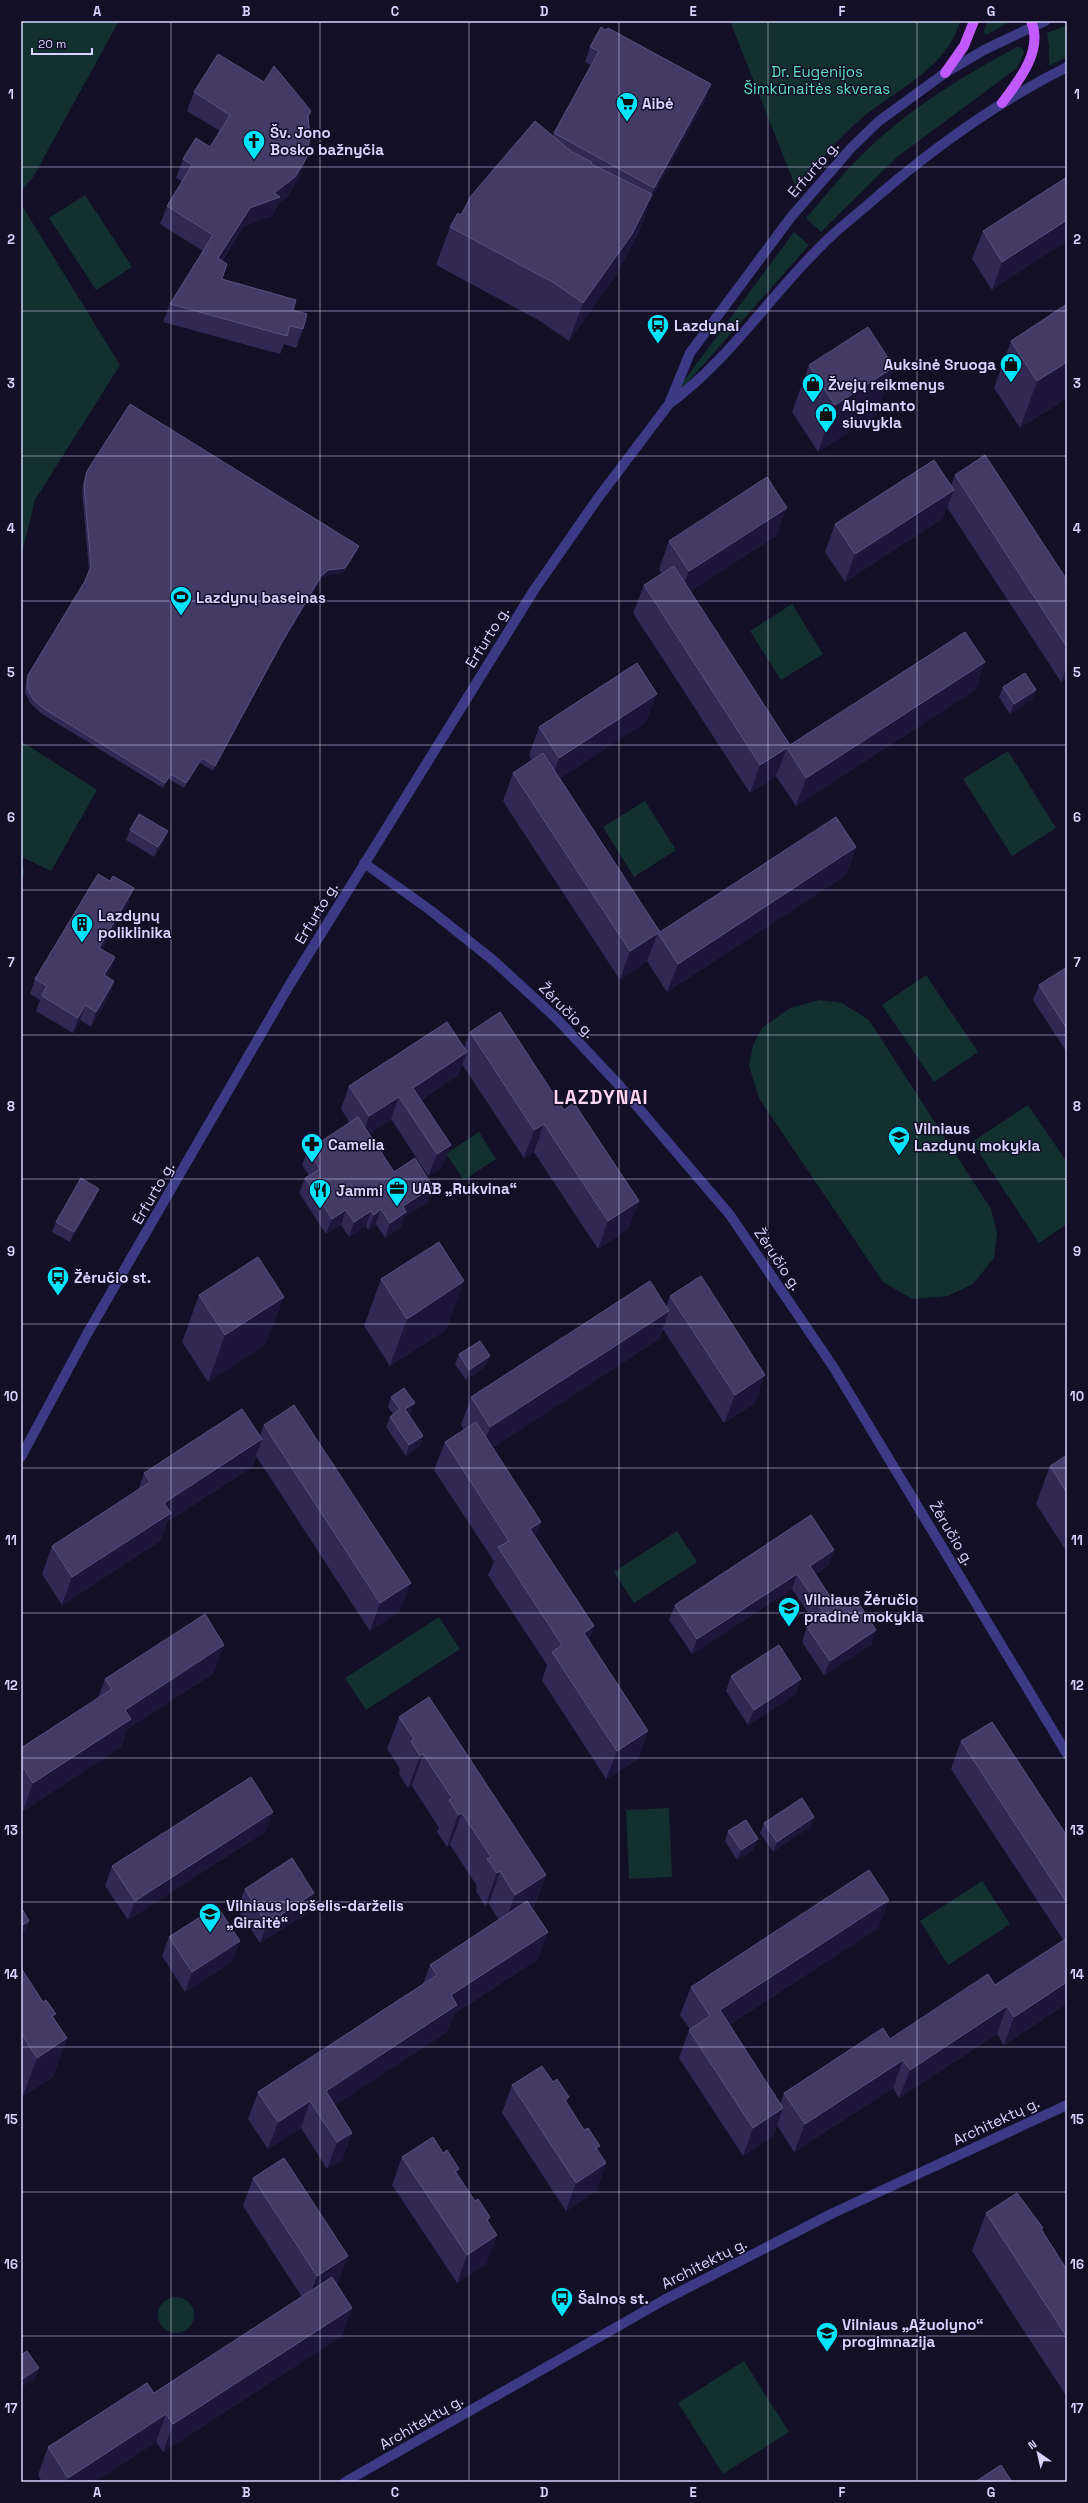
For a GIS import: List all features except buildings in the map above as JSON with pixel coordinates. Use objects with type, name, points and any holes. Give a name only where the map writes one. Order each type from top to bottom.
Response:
[{"type":"main road","points":[[945,73],[964,46],[974,21]]},
{"type":"main road","points":[[1002,103],[1019,80],[1034,48],[1032,23]]},
{"type":"street","name":"Erfurto g.","points":[[21,1458],[87,1334],[290,984],[534,590],[598,498],[669,404],[690,353],[791,217],[852,147],[879,121],[945,73],[1032,23],[1045,21]]},
{"type":"street","name":"Erfurto g.","points":[[669,404],[695,385],[738,342],[821,246],[895,181],[1002,103],[1067,68]]},
{"type":"street","name":"Žėručio g.","points":[[364,863],[430,910],[482,952],[557,1019],[618,1084],[730,1215],[834,1368],[1067,1754]]},
{"type":"street","name":"Architektų g.","points":[[345,2482],[664,2300],[831,2214],[1067,2105]]},
{"type":"green space","points":[[21,21],[119,21],[32,179],[21,190]]},
{"type":"green space","name":"Dr. Eugenijos Šimkūnaitės skveras","points":[[730,21],[960,21],[953,38],[943,54],[930,67],[868,113],[846,132],[796,188]]},
{"type":"green space","points":[[987,21],[1011,21],[986,35],[984,32]]},
{"type":"green space","points":[[1067,25],[1067,57],[1049,66],[1049,46],[1047,33]]},
{"type":"green space","points":[[1017,47],[1022,48],[1024,53],[1017,68],[897,157],[821,232],[806,218],[854,163],[871,146],[905,117],[960,80]]},
{"type":"green space","points":[[85,195],[132,267],[96,290],[49,218]]},
{"type":"green space","points":[[21,204],[120,365],[35,500],[21,557]]},
{"type":"green space","points":[[794,232],[809,245],[680,391],[678,389]]},
{"type":"green space","points":[[792,604],[823,654],[781,680],[750,631]]},
{"type":"green space","points":[[21,741],[97,790],[51,871],[22,857],[24,873],[21,884]]},
{"type":"green space","points":[[1008,751],[1056,828],[1012,856],[963,779]]},
{"type":"green space","points":[[645,801],[676,850],[634,877],[603,827]]},
{"type":"green space","points":[[926,975],[978,1052],[934,1082],[882,1005]]},
{"type":"green space","points":[[820,1000],[842,1003],[869,1020],[991,1209],[997,1233],[994,1258],[973,1284],[948,1296],[912,1299],[883,1282],[759,1098],[749,1066],[753,1045],[762,1028],[790,1008]]},
{"type":"green space","points":[[1028,1105],[1067,1162],[1067,1224],[1039,1243],[972,1142]]},
{"type":"green space","points":[[479,1132],[496,1159],[464,1180],[446,1154]]},
{"type":"green space","points":[[677,1531],[697,1562],[634,1603],[614,1572]]},
{"type":"green space","points":[[439,1617],[460,1649],[366,1710],[345,1678]]},
{"type":"green space","points":[[669,1808],[672,1877],[629,1879],[626,1810]]},
{"type":"green space","points":[[982,1881],[1010,1924],[948,1965],[920,1921]]},
{"type":"green space","points":[[180,2297],[189,2302],[193,2308],[193,2322],[189,2328],[180,2333],[172,2333],[163,2328],[159,2322],[158,2311],[163,2302],[169,2298]]},
{"type":"green space","points":[[744,2361],[789,2432],[723,2474],[678,2403]]},
{"type":"place","name":"Aibė","points":[[627,122]]},
{"type":"place","name":"Šv. Jono Bosko bažnyčia","points":[[254,160]]},
{"type":"place","name":"Lazdynai","points":[[658,344]]},
{"type":"place","name":"Auksinė Sruoga","points":[[1011,384]]},
{"type":"place","name":"Žvejų reikmenys","points":[[813,404]]},
{"type":"place","name":"Algimanto siuvykla","points":[[826,434]]},
{"type":"place","name":"Lazdynų baseinas","points":[[181,616]]},
{"type":"place","name":"Lazdynų poliklinika","points":[[82,944]]},
{"type":"place","name":"Vilniaus Lazdynų mokykla","points":[[899,1156]]},
{"type":"place","name":"Camelia","points":[[312,1164]]},
{"type":"place","name":"UAB „Rukvina“","points":[[397,1208]]},
{"type":"place","name":"Jammi","points":[[320,1210]]},
{"type":"place","name":"Žėručio st.","points":[[58,1296]]},
{"type":"place","name":"Vilniaus Žėručio pradinė mokykla","points":[[789,1628]]},
{"type":"place","name":"Vilniaus lopšelis-darželis „Giraitė“","points":[[210,1934]]},
{"type":"place","name":"Šalnos st.","points":[[562,2318]]},
{"type":"place","name":"Vilniaus „Ąžuolyno“ progimnazija","points":[[827,2352]]},
{"type":"district","name":"LAZDYNAI","points":[[601,1097]]}]
